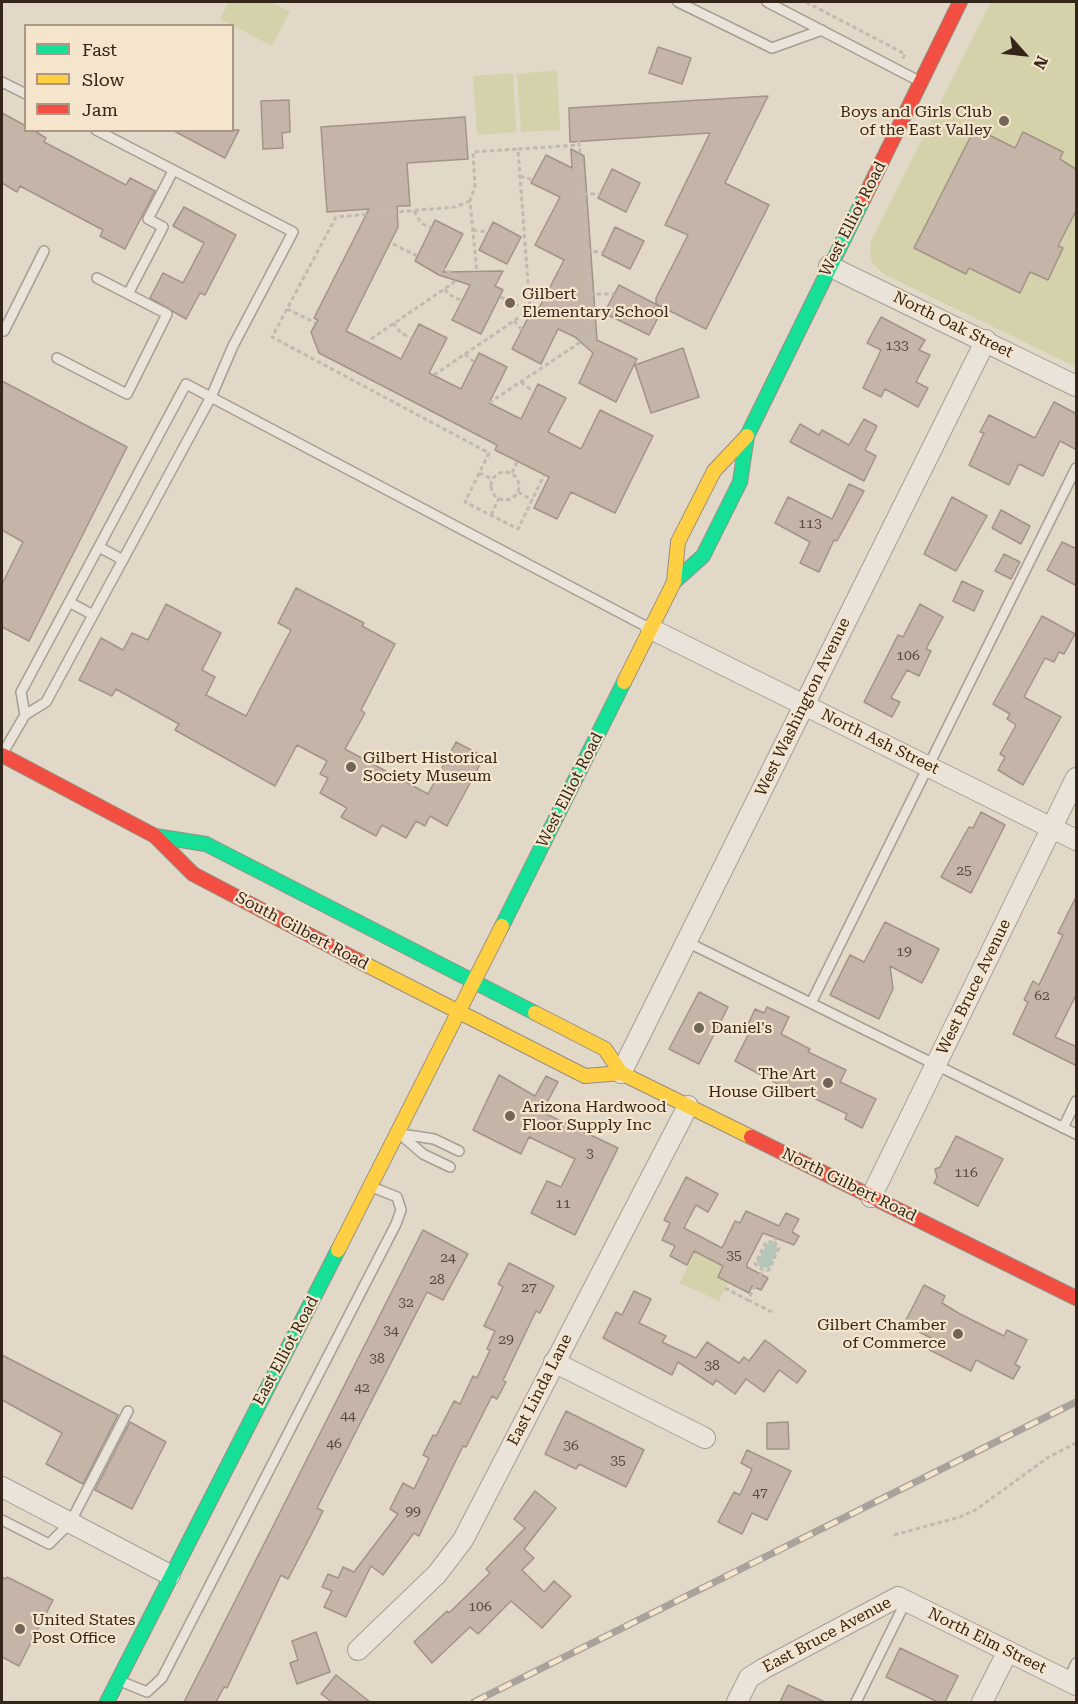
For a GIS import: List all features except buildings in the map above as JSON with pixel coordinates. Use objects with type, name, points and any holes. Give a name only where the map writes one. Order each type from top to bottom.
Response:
[{"type":"main road","name":"West Elliot Road","points":[[674,582],[703,556],[740,482],[747,436],[960,2]]},
{"type":"main road","name":"West Elliot Road","points":[[466,999],[674,582],[678,542],[714,471],[747,436]]},
{"type":"main road","name":"South Gilbert Road","points":[[2,755],[155,836],[194,874],[459,1013]]},
{"type":"main road","name":"South Gilbert Road","points":[[155,836],[206,844],[474,983]]},
{"type":"main road","name":"North Gilbert Road","points":[[474,983],[605,1049],[621,1073],[1077,1298]]},
{"type":"main road","name":"East Elliot Road","points":[[107,1702],[466,999]]},
{"type":"main road","points":[[459,1013],[585,1077],[621,1073]]},
{"type":"street","name":"North Oak Street","points":[[829,266],[1077,386]]},
{"type":"street","name":"West Washington Avenue","points":[[621,1073],[986,340]]},
{"type":"street","name":"North Ash Street","points":[[651,629],[1077,840]]},
{"type":"street","name":"West Bruce Avenue","points":[[871,1197],[1077,778]]},
{"type":"street","name":"East Linda Lane","points":[[358,1650],[451,1559],[688,1106]]},
{"type":"street","points":[[554,1362],[705,1438]]},
{"type":"street","points":[[2,1487],[170,1575]]},
{"type":"street","name":"North Elm Street","points":[[902,1599],[1008,1651],[1074,1676]]},
{"type":"street","name":"East Bruce Avenue","points":[[737,1702],[749,1678],[763,1669],[902,1599]]},
{"type":"street","points":[[982,1702],[1008,1651]]},
{"type":"lane","points":[[678,2],[772,48],[822,30]]},
{"type":"lane","points":[[767,2],[921,82]]},
{"type":"lane","points":[[2,82],[24,93]]},
{"type":"lane","points":[[2,755],[25,715],[46,702],[212,397],[216,381],[233,346],[293,232],[100,132]]},
{"type":"lane","points":[[128,294],[163,227],[148,219],[173,171]]},
{"type":"lane","points":[[4,331],[44,251]]},
{"type":"lane","points":[[57,358],[127,394],[167,314],[97,279]]},
{"type":"lane","points":[[25,715],[21,692],[186,384],[651,629]]},
{"type":"lane","points":[[811,1004],[1077,468]]},
{"type":"lane","points":[[99,547],[123,560]]},
{"type":"lane","points":[[69,602],[93,615]]},
{"type":"lane","points":[[687,942],[1077,1134]]},
{"type":"lane","points":[[1063,1128],[1077,1101]]},
{"type":"lane","points":[[399,1134],[434,1139],[459,1151]]},
{"type":"lane","points":[[399,1134],[423,1154],[450,1167]]},
{"type":"lane","points":[[118,1680],[147,1692],[162,1678],[396,1224],[401,1210],[397,1197],[372,1186]]},
{"type":"lane","points":[[2,1520],[49,1544],[70,1523],[128,1411]]},
{"type":"lane","points":[[856,1702],[902,1599]]},
{"type":"path","points":[[806,2],[905,54],[897,69]]},
{"type":"path","points":[[478,284],[470,201],[475,186],[473,152],[580,143],[592,343]]},
{"type":"path","points":[[518,149],[530,310]]},
{"type":"path","points":[[520,176],[533,180]]},
{"type":"path","points":[[583,194],[600,194]]},
{"type":"path","points":[[470,201],[455,207],[336,217],[272,337],[489,453],[465,502],[518,529],[544,475]]},
{"type":"path","points":[[414,211],[421,223],[431,228]]},
{"type":"path","points":[[473,230],[488,232]]},
{"type":"path","points":[[393,244],[626,359]]},
{"type":"path","points":[[586,251],[603,252]]},
{"type":"path","points":[[371,339],[445,289],[458,276]]},
{"type":"path","points":[[445,289],[448,294],[462,301]]},
{"type":"path","points":[[589,294],[614,294]]},
{"type":"path","points":[[287,309],[316,323]]},
{"type":"path","points":[[434,375],[530,310]]},
{"type":"path","points":[[514,321],[522,330]]},
{"type":"path","points":[[393,323],[401,333],[412,338]]},
{"type":"path","points":[[489,403],[585,339]]},
{"type":"path","points":[[465,354],[474,362]]},
{"type":"path","points":[[521,382],[534,392]]},
{"type":"path","points":[[512,473],[517,462]]},
{"type":"path","points":[[479,473],[492,479]]},
{"type":"path","points":[[499,473],[512,473],[519,482],[518,492],[508,500],[499,498],[492,492],[492,479],[499,473]]},
{"type":"path","points":[[518,492],[532,500]]},
{"type":"path","points":[[491,515],[499,498]]},
{"type":"path","points":[[775,1240],[779,1248],[769,1270],[763,1270],[755,1264],[766,1242],[775,1240]]},
{"type":"path","points":[[748,1300],[763,1270]]},
{"type":"path","points":[[725,1288],[772,1312]]},
{"type":"path","points":[[894,1535],[960,1517],[977,1509],[1047,1458],[1077,1443]]},
{"type":"shaded area","points":[[229,2],[270,2],[290,11],[272,46],[234,26],[234,24],[220,19]]},
{"type":"shaded area","name":"Boys and Girls Club of the East Valley","points":[[991,2],[1076,2],[1076,367],[884,274],[872,263],[871,241]]},
{"type":"shaded area","points":[[557,70],[560,130],[521,132],[517,74]]},
{"type":"shaded area","points":[[513,73],[516,132],[477,135],[473,76]]},
{"type":"shaded area","points":[[700,1241],[739,1261],[719,1301],[680,1283]]},
{"type":"shaded area","points":[[774,1243],[778,1249],[769,1268],[760,1267],[757,1262],[767,1244]]},
{"type":"railway","points":[[474,1702],[1076,1402]]},
{"type":"traffic: fast","points":[[674,582],[703,556],[740,482],[747,436],[864,198]]},
{"type":"traffic: fast","points":[[502,926],[624,682]]},
{"type":"traffic: fast","points":[[155,836],[206,844],[535,1013]]},
{"type":"traffic: fast","points":[[107,1702],[338,1250]]},
{"type":"traffic: slow","points":[[624,682],[674,582],[678,542],[714,471],[747,436]]},
{"type":"traffic: slow","points":[[338,1250],[502,926]]},
{"type":"traffic: slow","points":[[357,960],[585,1076],[621,1073]]},
{"type":"traffic: slow","points":[[535,1013],[605,1049],[621,1073],[751,1137]]},
{"type":"traffic: jam","points":[[864,198],[960,2]]},
{"type":"traffic: jam","points":[[2,755],[155,836],[193,874],[357,960]]},
{"type":"traffic: jam","points":[[751,1137],[1076,1298]]},
{"type":"place","name":"Boys and Girls Club of the East Valley","points":[[1004,121]]},
{"type":"place","name":"Gilbert Elementary School","points":[[510,303]]},
{"type":"place","name":"Gilbert Historical Society Museum","points":[[351,767]]},
{"type":"place","name":"Daniel's","points":[[699,1028]]},
{"type":"place","name":"The Art House Gilbert","points":[[828,1083]]},
{"type":"place","name":"Arizona Hardwood Floor Supply Inc","points":[[510,1116]]},
{"type":"place","name":"Gilbert Chamber of Commerce","points":[[958,1334]]},
{"type":"place","name":"United States Post Office","points":[[20,1629]]}]
